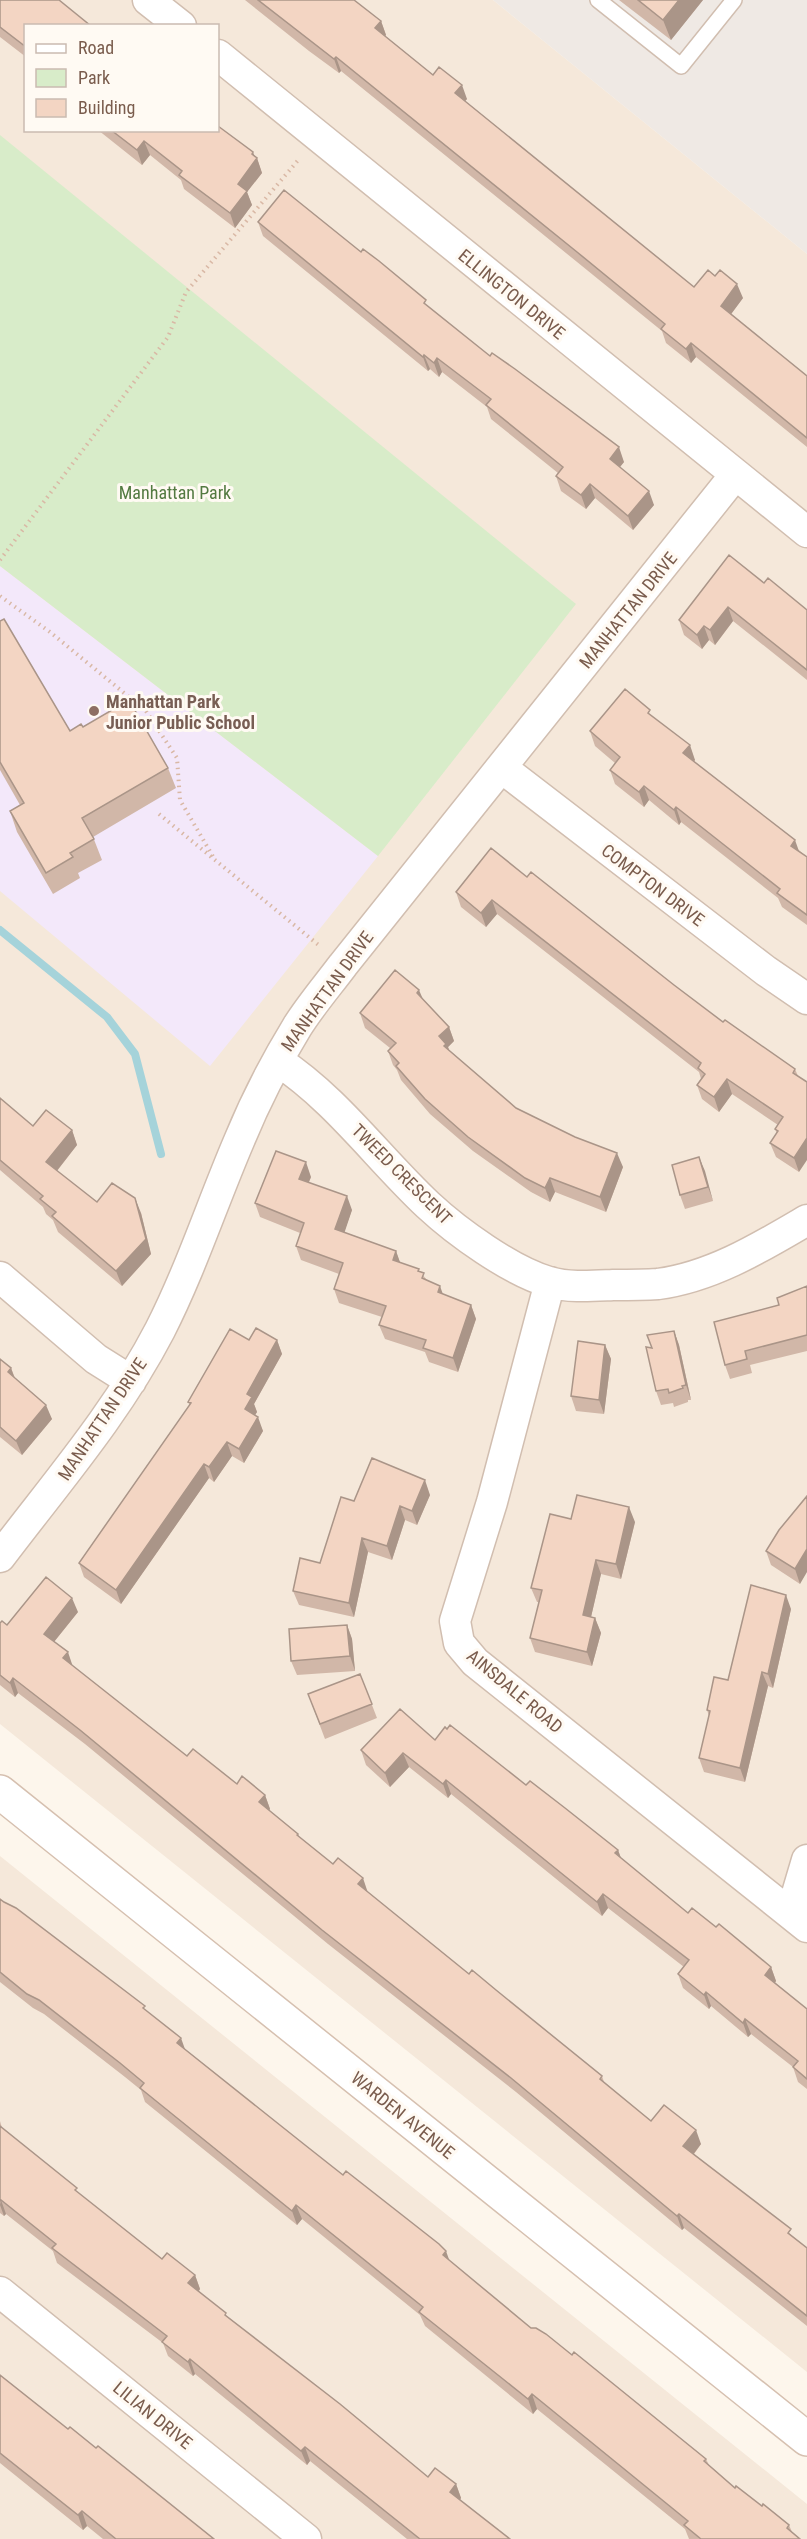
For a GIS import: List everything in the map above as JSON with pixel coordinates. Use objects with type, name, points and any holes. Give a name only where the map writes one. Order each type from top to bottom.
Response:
[{"type":"main road","name":"WARDEN AVENUE","points":[[0,1792],[807,2439]]},
{"type":"street","points":[[148,0],[178,24]]},
{"type":"street","name":"ELLINGTON DRIVE","points":[[219,56],[807,532]]},
{"type":"street","name":"MANHATTAN DRIVE","points":[[0,1557],[84,1451],[131,1381],[159,1331],[185,1276],[239,1140],[278,1060],[298,1025],[343,965],[735,475]]},
{"type":"street","name":"COMPTON DRIVE","points":[[502,768],[766,971],[807,999]]},
{"type":"street","name":"TWEED CRESCENT","points":[[278,1060],[303,1077],[428,1205],[470,1240],[527,1273],[550,1282],[588,1286],[658,1284],[688,1277],[722,1266],[763,1246],[807,1220]]},
{"type":"street","points":[[0,1277],[96,1359],[131,1381]]},
{"type":"street","name":"AINSDALE ROAD","points":[[550,1282],[492,1502],[470,1577],[459,1605],[455,1621],[459,1643],[475,1662],[799,1920]]},
{"type":"street","points":[[799,1920],[807,1860]]},
{"type":"street","name":"LILIAN DRIVE","points":[[0,2292],[306,2539]]},
{"type":"lane","points":[[598,0],[681,66],[734,0]]},
{"type":"path","points":[[0,560],[168,337],[186,292],[318,137]]},
{"type":"path","points":[[0,596],[50,632],[146,711],[177,758],[180,800],[214,860]]},
{"type":"path","points":[[159,814],[343,965]]},
{"type":"shaded area","points":[[0,0],[493,0],[807,254],[807,2372],[0,1724]]},
{"type":"shaded area","points":[[493,0],[807,0],[807,254]]},
{"type":"shaded area","name":"Manhattan Park Junior Public School","points":[[0,566],[378,856],[210,1066],[0,891]]},
{"type":"shaded area","points":[[0,1856],[807,2504],[807,2539],[0,2539]]},
{"type":"green space","name":"Manhattan Park","points":[[0,135],[576,604],[378,856],[0,566]]},
{"type":"building","points":[[0,0],[59,0],[89,24],[24,24],[24,45],[0,27]]},
{"type":"building","points":[[258,0],[354,0],[381,21],[375,28],[433,75],[439,67],[462,85],[455,93],[694,287],[708,270],[715,276],[720,270],[737,284],[721,306],[807,376],[807,438],[691,343],[686,349],[661,329],[665,324],[577,252],[336,57],[334,59]]},
{"type":"building","points":[[638,0],[679,0],[663,20]]},
{"type":"building","points":[[219,127],[253,152],[252,154],[257,158],[238,184],[247,191],[230,213],[179,175],[182,171],[144,141],[137,150],[114,132],[219,132]]},
{"type":"building","points":[[284,190],[361,252],[363,249],[379,261],[426,300],[424,303],[490,356],[492,353],[515,369],[619,447],[610,459],[649,491],[628,516],[590,484],[581,495],[556,476],[563,467],[486,405],[491,399],[437,358],[434,363],[424,355],[423,357],[258,222]]},
{"type":"building","points":[[729,555],[764,583],[768,578],[807,610],[807,670],[728,607],[710,630],[704,626],[697,635],[679,620]]},
{"type":"building","points":[[4,619],[70,731],[81,724],[83,727],[129,700],[168,768],[82,818],[94,839],[70,853],[73,857],[46,873],[10,811],[24,803],[0,762],[0,621]]},
{"type":"building","points":[[625,689],[650,710],[648,713],[690,745],[683,753],[795,840],[791,846],[807,857],[807,915],[777,893],[780,889],[676,807],[674,810],[644,786],[639,792],[610,770],[620,757],[590,731]]},
{"type":"building","points":[[491,848],[527,877],[531,872],[723,1022],[725,1020],[795,1069],[793,1073],[807,1082],[807,1138],[794,1158],[770,1143],[783,1117],[727,1079],[714,1097],[697,1085],[705,1074],[698,1068],[701,1063],[492,900],[481,913],[456,892]]},
{"type":"building","points":[[395,970],[419,990],[417,993],[449,1027],[439,1036],[446,1044],[444,1046],[516,1108],[575,1137],[617,1153],[600,1197],[550,1178],[545,1188],[525,1178],[468,1137],[425,1099],[396,1066],[399,1063],[388,1051],[396,1043],[360,1013]]},
{"type":"building","points":[[0,1098],[33,1126],[46,1110],[72,1130],[46,1162],[97,1202],[112,1183],[135,1198],[146,1239],[116,1271],[52,1216],[56,1212],[40,1199],[43,1196],[0,1160]]},
{"type":"building","points":[[276,1151],[306,1162],[299,1179],[347,1196],[335,1229],[396,1251],[393,1260],[419,1269],[418,1271],[424,1273],[422,1278],[440,1286],[438,1292],[471,1305],[453,1358],[423,1348],[426,1340],[379,1325],[386,1306],[334,1289],[343,1263],[296,1246],[304,1223],[255,1203]]},
{"type":"building","points":[[699,1157],[708,1187],[680,1195],[672,1165]]},
{"type":"building","points":[[807,1286],[807,1335],[745,1351],[747,1359],[725,1365],[714,1322],[779,1305],[777,1298]]},
{"type":"building","points":[[256,1328],[277,1340],[247,1394],[252,1397],[245,1409],[258,1417],[239,1449],[227,1442],[209,1467],[204,1464],[116,1590],[79,1563],[191,1403],[188,1402],[230,1329],[249,1340]]},
{"type":"building","points":[[674,1331],[686,1385],[669,1393],[668,1389],[656,1391],[646,1347],[652,1348],[647,1335]]},
{"type":"building","points":[[578,1341],[605,1345],[599,1400],[571,1396]]},
{"type":"building","points":[[0,1359],[11,1368],[8,1372],[46,1405],[16,1441],[0,1427]]},
{"type":"building","points":[[372,1458],[425,1480],[412,1511],[400,1506],[387,1546],[362,1538],[349,1603],[293,1591],[300,1558],[320,1563],[341,1497],[354,1501]]},
{"type":"building","points":[[577,1495],[629,1507],[616,1564],[596,1560],[583,1615],[595,1618],[587,1652],[530,1638],[542,1590],[531,1588],[550,1514],[571,1519]]},
{"type":"building","points":[[807,1496],[807,1549],[795,1569],[766,1551],[779,1530]]},
{"type":"building","points":[[46,1577],[72,1598],[44,1634],[68,1652],[63,1658],[187,1756],[193,1749],[237,1784],[242,1776],[265,1795],[259,1802],[297,1835],[333,1864],[338,1858],[363,1878],[358,1884],[469,1974],[472,1970],[602,2076],[600,2079],[651,2121],[664,2105],[696,2130],[683,2146],[791,2229],[788,2233],[807,2248],[807,2316],[679,2214],[677,2216],[511,2078],[322,1930],[80,1730],[13,1678],[10,1683],[0,1675],[0,1623],[2,1621],[7,1625]]},
{"type":"building","points":[[751,1585],[786,1595],[768,1674],[762,1672],[740,1768],[699,1758],[710,1711],[707,1710],[714,1677],[728,1680]]},
{"type":"building","points":[[347,1625],[350,1656],[291,1661],[289,1629]]},
{"type":"building","points":[[360,1674],[372,1704],[320,1724],[308,1694]]},
{"type":"building","points":[[400,1709],[435,1740],[445,1727],[447,1729],[450,1725],[526,1785],[530,1781],[565,1808],[618,1850],[615,1853],[688,1913],[692,1908],[716,1927],[719,1924],[771,1967],[765,1975],[807,2009],[807,2079],[793,2067],[798,2061],[745,2019],[743,2023],[706,1992],[704,1995],[678,1974],[689,1960],[603,1894],[597,1902],[446,1780],[443,1784],[403,1753],[385,1773],[361,1750]]},
{"type":"building","points":[[0,1899],[16,1908],[145,2006],[143,2008],[181,2038],[177,2043],[343,2175],[346,2171],[439,2244],[446,2251],[443,2255],[531,2328],[536,2328],[546,2334],[572,2355],[574,2352],[706,2459],[704,2461],[735,2488],[736,2486],[762,2506],[763,2504],[789,2525],[787,2528],[800,2539],[701,2539],[684,2525],[688,2521],[532,2394],[528,2399],[419,2312],[423,2307],[296,2205],[292,2211],[140,2088],[144,2083],[120,2063],[0,1972]]},
{"type":"building","points":[[0,2126],[77,2188],[75,2190],[162,2259],[167,2253],[195,2275],[188,2283],[428,2477],[435,2468],[456,2484],[450,2492],[510,2539],[420,2539],[305,2447],[301,2451],[190,2359],[188,2362],[162,2342],[167,2336],[52,2248],[56,2244],[0,2201]]},
{"type":"building","points":[[0,2375],[68,2429],[70,2427],[96,2448],[98,2446],[214,2539],[116,2539],[82,2511],[78,2515],[0,2453]]},
{"type":"waterway","points":[[0,930],[107,1017],[135,1054],[161,1154]]},
{"type":"place","name":"Manhattan Park Junior Public School","points":[[94,711]]}]
